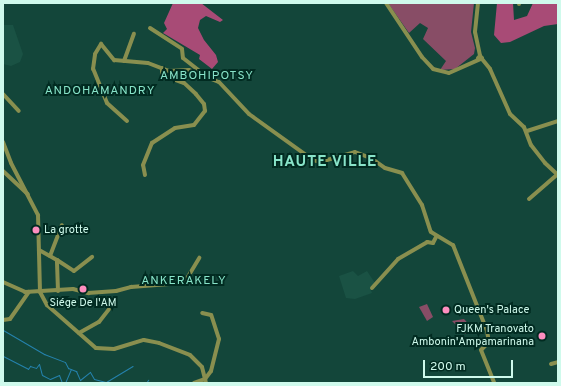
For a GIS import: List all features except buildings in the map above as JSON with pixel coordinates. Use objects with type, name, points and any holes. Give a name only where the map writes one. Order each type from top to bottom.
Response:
[{"type":"street","points":[[386,3],[422,57],[433,69],[448,73],[480,58]]},
{"type":"street","points":[[478,3],[475,32],[480,58],[490,69],[510,114],[527,131],[540,156],[558,175],[529,199]]},
{"type":"street","points":[[150,28],[161,37],[182,49],[183,58],[208,78]]},
{"type":"street","points":[[124,61],[134,34]]},
{"type":"street","points":[[127,121],[107,103],[93,69],[95,54],[101,44],[105,46],[108,56],[124,61],[136,61],[162,68],[169,72],[189,70],[219,82],[239,105],[262,125],[290,142],[313,160],[320,162],[355,152],[371,158],[385,168],[402,173],[422,205],[429,228],[436,237],[453,245],[488,331],[489,342],[481,350],[494,383]]},
{"type":"street","points":[[145,175],[143,165],[152,143],[175,128],[194,125],[205,111],[202,100],[192,90],[184,83],[162,74],[162,68]]},
{"type":"street","points":[[3,94],[19,111]]},
{"type":"street","points":[[527,131],[558,121]]},
{"type":"street","points":[[3,142],[11,163],[39,218],[40,292],[47,304],[92,346],[100,349],[114,349],[144,340],[169,346],[193,357],[202,367],[205,381]]},
{"type":"street","points":[[3,171],[22,191],[28,194]]},
{"type":"street","points":[[50,256],[62,225]]},
{"type":"street","points":[[372,288],[398,259],[427,242],[433,243],[436,237]]},
{"type":"street","points":[[39,250],[74,271],[92,257]]},
{"type":"street","points":[[3,282],[15,289],[29,292],[108,292],[182,283],[186,280],[199,258]]},
{"type":"street","points":[[57,260],[58,291]]},
{"type":"street","points":[[3,320],[10,319],[29,292]]},
{"type":"street","points":[[79,333],[99,322],[109,309]]},
{"type":"street","points":[[194,383],[205,381],[211,371],[219,339],[211,315],[202,313]]},
{"type":"street","points":[[551,364],[558,362]]},
{"type":"shaded area","points":[[173,3],[201,3],[223,20],[220,22],[206,16],[200,20],[198,28],[204,40],[216,55],[218,62],[212,69],[199,59],[200,55],[163,33],[167,29],[164,23]]},
{"type":"shaded area","points":[[388,3],[474,3],[471,32],[475,48],[474,54],[455,69],[440,70],[446,61],[423,39],[428,28],[420,23],[409,33]]},
{"type":"shaded area","points":[[497,3],[513,3],[514,20],[527,16],[533,3],[558,3],[558,24],[544,26],[510,42],[501,43],[494,35]]},
{"type":"shaded area","points":[[3,25],[13,25],[23,54],[20,62],[11,66],[3,64]]},
{"type":"shaded area","points":[[353,271],[358,276],[367,271],[375,283],[370,288],[372,293],[355,299],[346,298],[339,276]]},
{"type":"shaded area","points":[[427,304],[433,317],[427,321],[419,307]]},
{"type":"shaded area","points":[[464,319],[473,329],[465,334],[452,321]]},
{"type":"waterway","points":[[3,330],[44,354],[65,362],[68,368],[76,371],[80,380],[90,372],[94,379],[106,382],[133,366]]},
{"type":"waterway","points":[[3,356],[28,369],[30,366],[36,368],[39,364],[42,375],[50,379],[59,375],[62,383]]},
{"type":"waterway","points":[[65,383],[71,369]]},
{"type":"place","name":"La grotte","points":[[36,230]]},
{"type":"place","name":"Siége De l'AM","points":[[83,289]]},
{"type":"place","name":"Queen's Palace","points":[[446,310]]},
{"type":"place","name":"FJKM Tranovato Ambonin'Ampamarinana","points":[[542,336]]},
{"type":"district","name":"AMBOHIPOTSY","points":[[207,77]]},
{"type":"district","name":"ANDOHAMANDRY","points":[[100,92]]},
{"type":"district","name":"HAUTE VILLE","points":[[325,163]]},
{"type":"district","name":"ANKERAKELY","points":[[184,282]]}]
